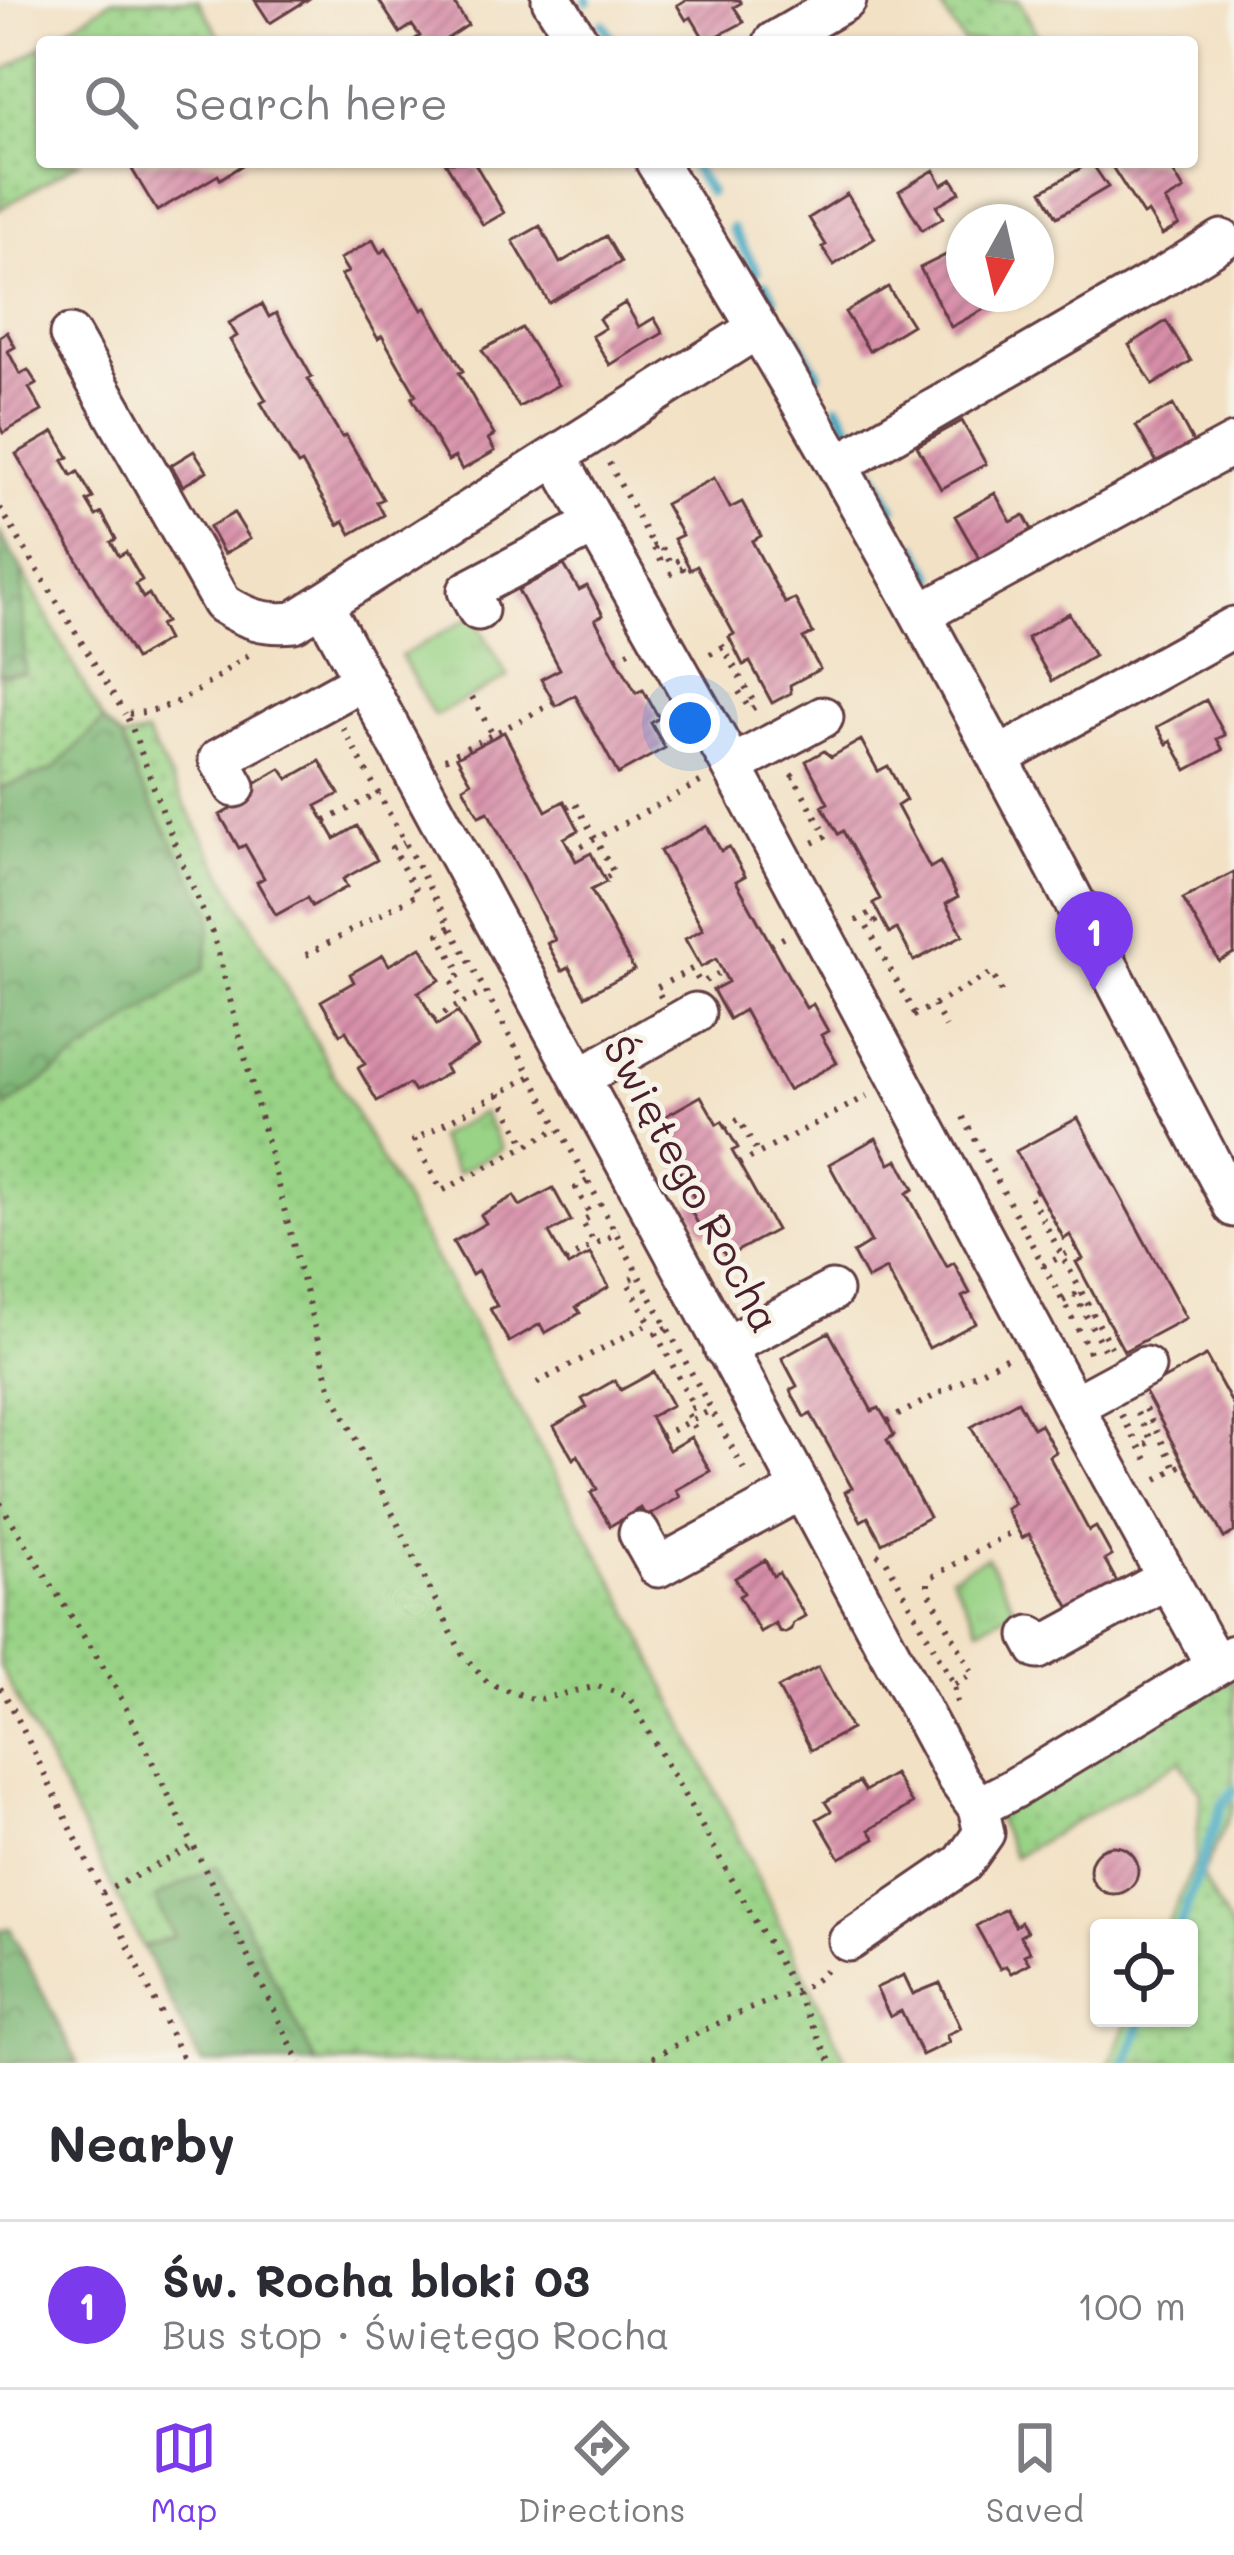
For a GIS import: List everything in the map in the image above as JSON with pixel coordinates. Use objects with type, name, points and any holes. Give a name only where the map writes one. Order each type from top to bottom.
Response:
[{"type":"street","points":[[552,0],[575,36]]},
{"type":"street","points":[[784,36],[847,0]]},
{"type":"street","points":[[660,168],[838,465],[1229,1184]]},
{"type":"street","points":[[838,465],[1222,240]]},
{"type":"street","points":[[70,335],[222,603],[247,619],[270,625],[294,622],[322,605],[758,328]]},
{"type":"street","points":[[921,614],[1234,444]]},
{"type":"street","points":[[557,457],[732,766],[1168,1579],[1225,1660],[979,1807],[984,1832],[963,1863],[849,1941]]},
{"type":"street","points":[[478,610],[468,591],[595,524]]},
{"type":"street","name":"Świętego Rocha","points":[[322,605],[957,1778],[979,1807]]},
{"type":"street","points":[[998,757],[1234,627]]},
{"type":"street","points":[[235,787],[219,758],[368,687]]},
{"type":"street","points":[[732,766],[823,716]]},
{"type":"street","points":[[581,1077],[678,1011]]},
{"type":"street","points":[[724,1348],[832,1291]]},
{"type":"street","points":[[1073,1406],[1130,1380]]},
{"type":"street","points":[[639,1533],[658,1567],[802,1489]]},
{"type":"street","points":[[1030,1636],[1038,1649],[1168,1579]]},
{"type":"path","points":[[0,508],[124,714]]},
{"type":"path","points":[[653,547],[660,544],[671,564],[679,560],[686,567],[668,575]]},
{"type":"path","points":[[710,654],[728,645],[756,706],[749,710],[739,690],[731,694]]},
{"type":"path","points":[[368,687],[335,714],[744,1470]]},
{"type":"path","points":[[472,697],[493,735]]},
{"type":"path","points":[[571,852],[732,766]]},
{"type":"path","points":[[780,784],[794,776],[827,836]]},
{"type":"path","points":[[566,807],[575,802],[614,873],[605,878]]},
{"type":"path","points":[[813,843],[836,831]]},
{"type":"path","points":[[404,842],[392,848],[418,894]]},
{"type":"path","points":[[306,955],[429,889]]},
{"type":"path","points":[[856,921],[873,911],[875,922],[867,927],[912,1016],[992,974],[1004,997]]},
{"type":"path","points":[[450,927],[439,934],[461,974],[451,981],[464,1003]]},
{"type":"path","points":[[214,937],[330,1388],[462,1654],[489,1684],[536,1700],[598,1686],[629,1697],[831,2063]]},
{"type":"path","points":[[678,1011],[662,1000],[656,988],[692,969],[701,984],[723,971]]},
{"type":"path","points":[[434,1019],[484,992]]},
{"type":"path","points":[[934,1005],[946,1027]]},
{"type":"path","points":[[530,1077],[414,1140],[442,1191],[558,1129]]},
{"type":"path","points":[[499,1094],[526,1145]]},
{"type":"path","points":[[725,1126],[739,1119],[758,1154]]},
{"type":"path","points":[[587,1181],[575,1188],[591,1216],[582,1221],[595,1244]]},
{"type":"path","points":[[1037,1190],[1029,1194],[1100,1315],[1130,1380],[1152,1441],[1141,1447]]},
{"type":"path","points":[[565,1261],[611,1236]]},
{"type":"path","points":[[1043,1265],[1077,1248]]},
{"type":"path","points":[[638,1275],[627,1282],[694,1407],[686,1411],[698,1435]]},
{"type":"path","points":[[1063,1301],[1075,1295],[1162,1431],[1180,1467],[1157,1479]]},
{"type":"path","points":[[538,1383],[650,1323]]},
{"type":"path","points":[[656,1334],[667,1328]]},
{"type":"path","points":[[887,1421],[1012,1354]]},
{"type":"path","points":[[661,1436],[706,1413]]},
{"type":"path","points":[[0,1504],[116,1686],[300,2063]]},
{"type":"path","points":[[955,1684],[973,1675],[928,1590],[928,1579],[1017,1528]]},
{"type":"path","points":[[846,1570],[872,1556],[884,1557],[955,1684],[955,1719]]},
{"type":"path","points":[[0,1688],[185,2063]]},
{"type":"path","points":[[102,1893],[194,1846]]},
{"type":"path","points":[[642,2063],[754,2007],[796,1994],[820,1978],[849,1941]]},
{"type":"green space","points":[[112,0],[198,0],[219,36],[56,36]]},
{"type":"green space","points":[[937,0],[1019,0],[1038,36],[959,36]]},
{"type":"green space","points":[[36,50],[36,168],[69,168],[0,209],[0,73]]},
{"type":"green space","points":[[0,533],[22,570],[25,673],[0,674]]},
{"type":"green space","points":[[22,570],[103,721],[53,770],[0,788],[0,674],[25,673]]},
{"type":"green space","points":[[473,616],[508,677],[434,716],[401,656]]},
{"type":"green space","points":[[103,721],[122,739],[137,779],[212,912],[205,968],[7,1106],[0,1097],[0,788],[53,770]]},
{"type":"green space","points":[[146,734],[624,1600],[847,2063],[316,2063],[217,1867],[174,1937],[143,1947],[0,1666],[0,1097],[7,1106],[137,779],[122,739]]},
{"type":"green space","points":[[483,1112],[502,1149],[457,1173],[437,1137]]},
{"type":"green space","points":[[987,1557],[1015,1609],[979,1628],[951,1576]]},
{"type":"green space","points":[[1234,1678],[1234,1807],[1202,1876],[1234,1935],[1234,2063],[1110,2063],[1125,2027],[1198,2027],[1198,1919],[1170,1919],[1195,1861],[1201,1793],[1180,1761],[1014,1857],[995,1814]]},
{"type":"green space","points":[[217,1866],[316,2063],[201,2063],[143,1947],[174,1937],[155,1898]]},
{"type":"green space","points":[[10,1928],[78,2063],[0,2063],[0,1931]]},
{"type":"building","points":[[255,0],[307,0],[270,23]]},
{"type":"building","points":[[452,0],[468,25],[451,36],[420,36],[412,25],[400,33],[380,2]]},
{"type":"building","points":[[686,0],[739,0],[734,7],[744,22],[717,36],[702,36],[677,5]]},
{"type":"building","points":[[131,168],[237,168],[220,179],[218,175],[157,211]]},
{"type":"building","points":[[449,168],[478,168],[504,213],[483,225]]},
{"type":"building","points":[[1081,168],[1095,168],[1108,187],[1057,217],[1054,204],[1042,191]]},
{"type":"building","points":[[1113,168],[1171,168],[1184,190],[1165,201],[1179,225],[1162,235],[1148,212],[1143,215]]},
{"type":"building","points":[[934,170],[942,185],[952,179],[960,192],[936,206],[943,218],[922,230],[899,191]]},
{"type":"building","points":[[847,194],[875,238],[834,265],[809,218]]},
{"type":"building","points":[[540,226],[560,263],[606,236],[621,262],[549,303],[513,241]]},
{"type":"building","points":[[373,240],[380,253],[386,249],[422,310],[426,308],[494,435],[488,439],[495,451],[462,470],[455,457],[448,461],[412,398],[416,395],[341,275],[348,272],[340,259]]},
{"type":"building","points":[[946,255],[946,312],[979,312],[951,327],[920,268]]},
{"type":"building","points":[[888,287],[912,325],[869,351],[845,312]]},
{"type":"building","points":[[625,303],[639,327],[654,318],[663,333],[610,365],[592,336],[605,328],[599,319]]},
{"type":"building","points":[[262,304],[269,317],[276,313],[325,409],[383,499],[377,502],[384,515],[351,534],[344,521],[338,525],[302,463],[298,465],[230,340],[237,336],[229,323]]},
{"type":"building","points":[[1166,321],[1191,361],[1153,385],[1129,345]]},
{"type":"building","points":[[522,328],[558,385],[519,407],[482,350]]},
{"type":"building","points":[[7,332],[15,347],[8,351],[20,374],[28,370],[37,384],[29,388],[42,411],[3,433],[0,336]]},
{"type":"building","points":[[1173,405],[1195,446],[1159,466],[1136,426]]},
{"type":"building","points":[[962,421],[986,464],[941,489],[917,446]]},
{"type":"building","points":[[54,432],[69,457],[63,461],[72,476],[78,472],[93,498],[87,501],[96,516],[102,513],[116,539],[111,542],[119,556],[126,552],[142,580],[135,584],[143,598],[149,594],[165,622],[159,625],[167,640],[135,659],[16,454]]},
{"type":"building","points":[[194,451],[207,471],[183,486],[171,465]]},
{"type":"building","points":[[714,478],[730,508],[742,502],[761,536],[752,541],[785,603],[795,599],[813,633],[803,638],[820,669],[790,685],[791,693],[772,703],[750,662],[743,665],[729,637],[734,634],[697,566],[690,570],[674,539],[682,535],[665,504]]},
{"type":"building","points":[[995,493],[1011,522],[1024,515],[1036,537],[983,565],[955,516]]},
{"type":"building","points":[[234,513],[250,539],[224,554],[209,527]]},
{"type":"building","points":[[564,565],[579,590],[587,586],[603,615],[595,619],[636,693],[643,690],[659,718],[651,723],[665,748],[618,774],[575,695],[556,706],[541,679],[560,669],[518,590]]},
{"type":"building","points":[[1069,613],[1094,656],[1052,681],[1027,638]]},
{"type":"building","points":[[1206,700],[1225,735],[1217,739],[1223,750],[1187,770],[1157,727]]},
{"type":"building","points":[[504,732],[546,811],[564,801],[579,830],[564,838],[576,861],[591,853],[606,882],[591,890],[634,970],[585,996],[569,967],[562,971],[547,943],[555,940],[488,812],[479,816],[463,787],[471,782],[457,757]]},
{"type":"building","points":[[861,740],[878,771],[888,766],[906,800],[897,806],[930,868],[940,862],[958,897],[946,904],[963,935],[914,961],[897,929],[889,933],[873,903],[880,899],[843,831],[838,834],[822,806],[828,803],[806,761],[824,751],[831,757]]},
{"type":"building","points":[[320,761],[339,794],[316,806],[335,839],[357,826],[377,860],[343,879],[347,887],[312,906],[307,898],[276,915],[257,882],[264,878],[220,815],[253,796],[248,788],[281,769],[288,779]]},
{"type":"building","points":[[707,826],[721,851],[729,847],[745,876],[736,881],[806,1008],[813,1004],[828,1031],[821,1035],[837,1063],[788,1090],[744,1010],[729,1019],[713,990],[728,982],[716,959],[701,967],[685,939],[703,929],[660,851]]},
{"type":"building","points":[[1234,872],[1234,953],[1219,961],[1183,899]]},
{"type":"building","points":[[421,947],[440,980],[418,992],[437,1025],[458,1012],[478,1047],[444,1066],[448,1073],[414,1092],[409,1084],[377,1101],[358,1068],[365,1064],[321,1001],[354,982],[350,974],[383,955],[389,965]]},
{"type":"building","points":[[701,1096],[738,1148],[732,1151],[776,1230],[726,1257],[711,1230],[704,1234],[688,1206],[696,1201],[653,1123]]},
{"type":"building","points":[[1078,1118],[1186,1318],[1124,1351],[1076,1262],[1083,1259],[1070,1235],[1064,1239],[1016,1151]]},
{"type":"building","points":[[876,1138],[890,1164],[898,1160],[914,1189],[907,1193],[947,1267],[954,1263],[970,1293],[962,1297],[976,1323],[929,1348],[886,1269],[867,1279],[853,1253],[871,1242],[829,1164]]},
{"type":"building","points":[[553,1188],[571,1221],[549,1233],[568,1266],[590,1254],[609,1287],[576,1307],[580,1313],[545,1333],[540,1324],[509,1342],[490,1309],[497,1306],[478,1271],[472,1275],[453,1242],[486,1223],[481,1215],[514,1196],[520,1206]]},
{"type":"building","points":[[829,1332],[872,1411],[879,1408],[887,1421],[894,1435],[887,1440],[929,1517],[882,1543],[868,1517],[861,1521],[845,1492],[852,1488],[811,1414],[804,1417],[790,1390],[797,1386],[782,1358]]},
{"type":"building","points":[[1206,1356],[1234,1407],[1234,1532],[1224,1538],[1144,1390]]},
{"type":"building","points":[[654,1372],[672,1405],[650,1417],[669,1450],[691,1437],[710,1471],[676,1490],[680,1497],[646,1517],[641,1508],[610,1526],[591,1493],[597,1489],[578,1455],[573,1459],[554,1426],[587,1407],[582,1399],[615,1380],[621,1390]]},
{"type":"building","points":[[1018,1401],[1033,1428],[1040,1424],[1056,1452],[1049,1456],[1089,1531],[1096,1527],[1112,1556],[1105,1560],[1119,1586],[1072,1612],[1029,1534],[1022,1538],[1006,1509],[1014,1504],[971,1427]]},
{"type":"building","points":[[765,1560],[773,1576],[779,1573],[805,1616],[785,1633],[775,1623],[760,1632],[739,1596],[744,1593],[735,1578]]},
{"type":"building","points":[[818,1667],[851,1729],[811,1750],[778,1688]]},
{"type":"building","points":[[894,1774],[912,1804],[869,1830],[875,1839],[840,1858],[817,1819],[831,1811],[825,1802],[859,1782],[865,1791]]},
{"type":"building","points":[[1114,1846],[1131,1853],[1138,1870],[1131,1887],[1114,1894],[1097,1887],[1090,1870],[1097,1853]]},
{"type":"building","points":[[1005,1909],[1015,1926],[1021,1922],[1027,1932],[1020,1936],[1030,1952],[1024,1955],[1029,1963],[1011,1973],[1006,1966],[1000,1969],[976,1926]]},
{"type":"building","points":[[904,1975],[913,1994],[940,1983],[961,2028],[946,2035],[949,2042],[922,2055],[901,2011],[890,2017],[876,1988]]},
{"type":"waterway","points":[[603,24],[610,36]]},
{"type":"waterway","points":[[694,168],[709,192]]},
{"type":"waterway","points":[[732,228],[757,272]]},
{"type":"waterway","points":[[766,284],[774,299]]},
{"type":"waterway","points":[[789,325],[818,374]]},
{"type":"waterway","points":[[838,406],[854,435]]},
{"type":"waterway","points":[[872,468],[893,508]]},
{"type":"waterway","points":[[916,547],[933,578]]},
{"type":"waterway","points":[[951,612],[973,651]]},
{"type":"waterway","points":[[1182,1919],[1222,1805],[1234,1790]]},
{"type":"waterway","points":[[1126,2063],[1140,2027]]},
{"type":"place","name":"Św. Rocha bloki 03","points":[[1094,990]]}]
